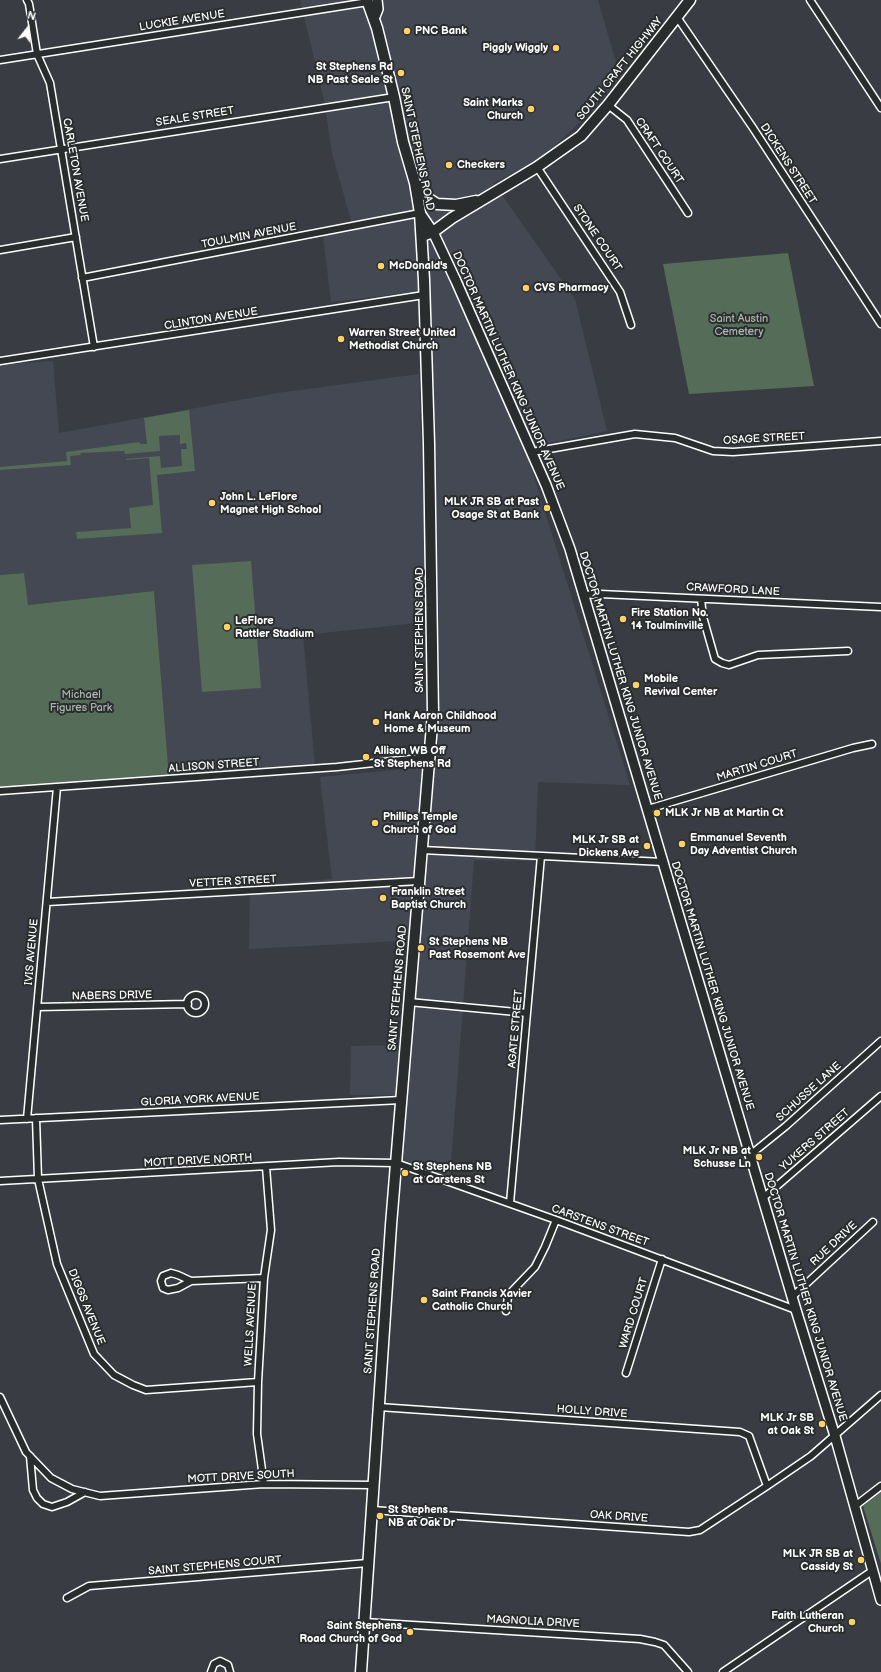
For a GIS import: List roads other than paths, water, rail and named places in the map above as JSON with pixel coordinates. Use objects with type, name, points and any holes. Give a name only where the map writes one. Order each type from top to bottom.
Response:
[{"type":"main road","name":"SOUTH CRAFT HIGHWAY","points":[[422,236],[433,232],[452,218],[537,167],[582,136],[690,0]]},
{"type":"main road","name":"SAINT STEPHENS ROAD","points":[[361,1672],[396,1163],[433,713],[431,538],[424,295],[420,213],[415,183],[403,142],[371,1]]},
{"type":"main road","points":[[415,183],[428,199],[437,204],[456,205],[483,199]]},
{"type":"main road","name":"DOCTOR MARTIN LUTHER KING JUNIOR AVENUE","points":[[420,213],[433,232],[532,452],[570,549],[792,1297],[835,1436],[881,1600]]},
{"type":"street","name":"CARLETON AVENUE","points":[[27,0],[29,4],[37,54],[50,83],[94,347]]},
{"type":"street","points":[[810,0],[881,108]]},
{"type":"street","name":"LUCKIE AVENUE","points":[[0,60],[371,1]]},
{"type":"street","name":"DICKENS STREET","points":[[677,17],[753,128],[881,324]]},
{"type":"street","name":"SEALE STREET","points":[[0,158],[394,97]]},
{"type":"street","name":"CRAFT COURT","points":[[608,105],[626,120],[688,213]]},
{"type":"street","name":"STONE COURT","points":[[537,167],[620,292],[630,325]]},
{"type":"street","name":"TOULMIN AVENUE","points":[[82,278],[420,213]]},
{"type":"street","points":[[0,250],[76,237]]},
{"type":"street","name":"CLINTON AVENUE","points":[[0,361],[424,295]]},
{"type":"street","name":"OSAGE STREET","points":[[532,452],[635,434],[674,438],[713,451],[733,452],[881,441]]},
{"type":"street","name":"CRAWFORD LANE","points":[[584,595],[600,594],[881,607]]},
{"type":"street","points":[[701,599],[703,617],[715,659],[722,663],[729,665],[758,655],[848,651]]},
{"type":"street","name":"MARTIN COURT","points":[[648,809],[853,748],[872,744]]},
{"type":"street","name":"ALLISON STREET","points":[[0,791],[337,767],[429,757]]},
{"type":"street","name":"IVIS AVENUE","points":[[27,1119],[57,787]]},
{"type":"street","points":[[422,850],[663,862]]},
{"type":"street","name":"AGATE STREET","points":[[510,1204],[541,856]]},
{"type":"street","name":"VETTER STREET","points":[[47,902],[420,882]]},
{"type":"street","points":[[409,1002],[527,1013]]},
{"type":"street","name":"NABERS DRIVE","points":[[37,1007],[188,1004]]},
{"type":"street","name":"SCHUSSE LANE","points":[[750,1156],[786,1126],[881,1041]]},
{"type":"street","name":"YUKERS STREET","points":[[763,1198],[881,1096]]},
{"type":"street","name":"GLORIA YORK AVENUE","points":[[0,1120],[401,1100]]},
{"type":"street","name":"DIGGS AVENUE","points":[[36,1118],[38,1179],[57,1264],[94,1354],[114,1375],[146,1390],[258,1382]]},
{"type":"street","name":"MOTT DRIVE NORTH","points":[[0,1181],[339,1162],[396,1163]]},
{"type":"street","name":"CARSTENS STREET","points":[[396,1163],[556,1220],[796,1310]]},
{"type":"street","name":"WELLS AVENUE","points":[[264,1484],[256,1434],[264,1278],[271,1230],[266,1167]]},
{"type":"street","points":[[506,1311],[508,1297],[535,1267],[556,1220]]},
{"type":"street","name":"RUE DRIVE","points":[[792,1297],[872,1222]]},
{"type":"street","name":"WARD COURT","points":[[626,1373],[662,1259]]},
{"type":"street","points":[[191,1281],[264,1278]]},
{"type":"street","name":"OAK DRIVE","points":[[372,1510],[689,1532],[700,1530],[811,1456],[881,1395]]},
{"type":"street","points":[[0,1397],[26,1452],[30,1456],[33,1490],[37,1498],[43,1504],[52,1507],[67,1502],[85,1492]]},
{"type":"street","name":"HOLLY DRIVE","points":[[379,1407],[740,1432],[749,1436],[767,1486]]},
{"type":"street","name":"MOTT DRIVE SOUTH","points":[[30,1456],[51,1478],[72,1489],[100,1496],[264,1484],[374,1485]]},
{"type":"street","points":[[855,1506],[881,1486]]},
{"type":"street","name":"SAINT STEPHENS COURT","points":[[67,1598],[89,1586],[368,1563]]},
{"type":"street","points":[[723,1672],[872,1571]]},
{"type":"street","name":"MAGNOLIA DRIVE","points":[[364,1622],[640,1639],[664,1645],[688,1672]]},
{"type":"street","points":[[211,1672],[214,1664],[220,1662],[228,1665],[230,1672]]},
{"type":"place","name":"PNC Bank","points":[[407,31]]},
{"type":"place","name":"Piggly Wiggly","points":[[556,48]]},
{"type":"place","name":"St Stephens Rd NB Past Seale St","points":[[401,73]]},
{"type":"place","name":"Saint Marks Church","points":[[531,109]]},
{"type":"place","name":"Checkers","points":[[449,165]]},
{"type":"place","name":"McDonald's","points":[[381,266]]},
{"type":"place","name":"CVS Pharmacy","points":[[526,288]]},
{"type":"place","name":"Warren Street United Methodist Church","points":[[341,339]]},
{"type":"place","name":"John L. LeFlore Magnet High School","points":[[212,503]]},
{"type":"place","name":"MLK JR SB at Past Osage St at Bank","points":[[547,508]]},
{"type":"place","name":"Fire Station No. 14 Toulminville","points":[[623,619]]},
{"type":"place","name":"LeFlore Rattler Stadium","points":[[227,627]]},
{"type":"place","name":"Mobile Revival Center","points":[[636,685]]},
{"type":"place","name":"Hank Aaron Childhood Home & Museum","points":[[376,722]]},
{"type":"place","name":"Allison WB Off St Stephens Rd","points":[[366,757]]},
{"type":"place","name":"MLK Jr NB at Martin Ct","points":[[657,813]]},
{"type":"place","name":"Phillips Temple Church of God","points":[[375,823]]},
{"type":"place","name":"Emmanuel Seventh Day Adventist Church","points":[[682,844]]},
{"type":"place","name":"MLK Jr SB at Dickens Ave","points":[[647,846]]},
{"type":"place","name":"Franklin Street Baptist Church","points":[[383,898]]},
{"type":"place","name":"St Stephens NB Past Rosemont Ave","points":[[421,948]]},
{"type":"place","name":"MLK Jr NB at Schusse Ln","points":[[759,1157]]},
{"type":"place","name":"St Stephens NB at Carstens St","points":[[405,1173]]},
{"type":"place","name":"Saint Francis Xavier Catholic Church","points":[[424,1300]]},
{"type":"place","name":"MLK Jr SB at Oak St","points":[[822,1424]]},
{"type":"place","name":"St Stephens NB at Oak Dr","points":[[380,1516]]},
{"type":"place","name":"MLK JR SB at Cassidy St","points":[[861,1560]]},
{"type":"place","name":"Faith Lutheran Church","points":[[852,1622]]},
{"type":"place","name":"Saint Stephens Road Church of God","points":[[410,1632]]},
{"type":"park label","name":"Saint Austin Cemetery","points":[[739,325]]},
{"type":"park label","name":"Michael Figures Park","points":[[81,701]]}]
